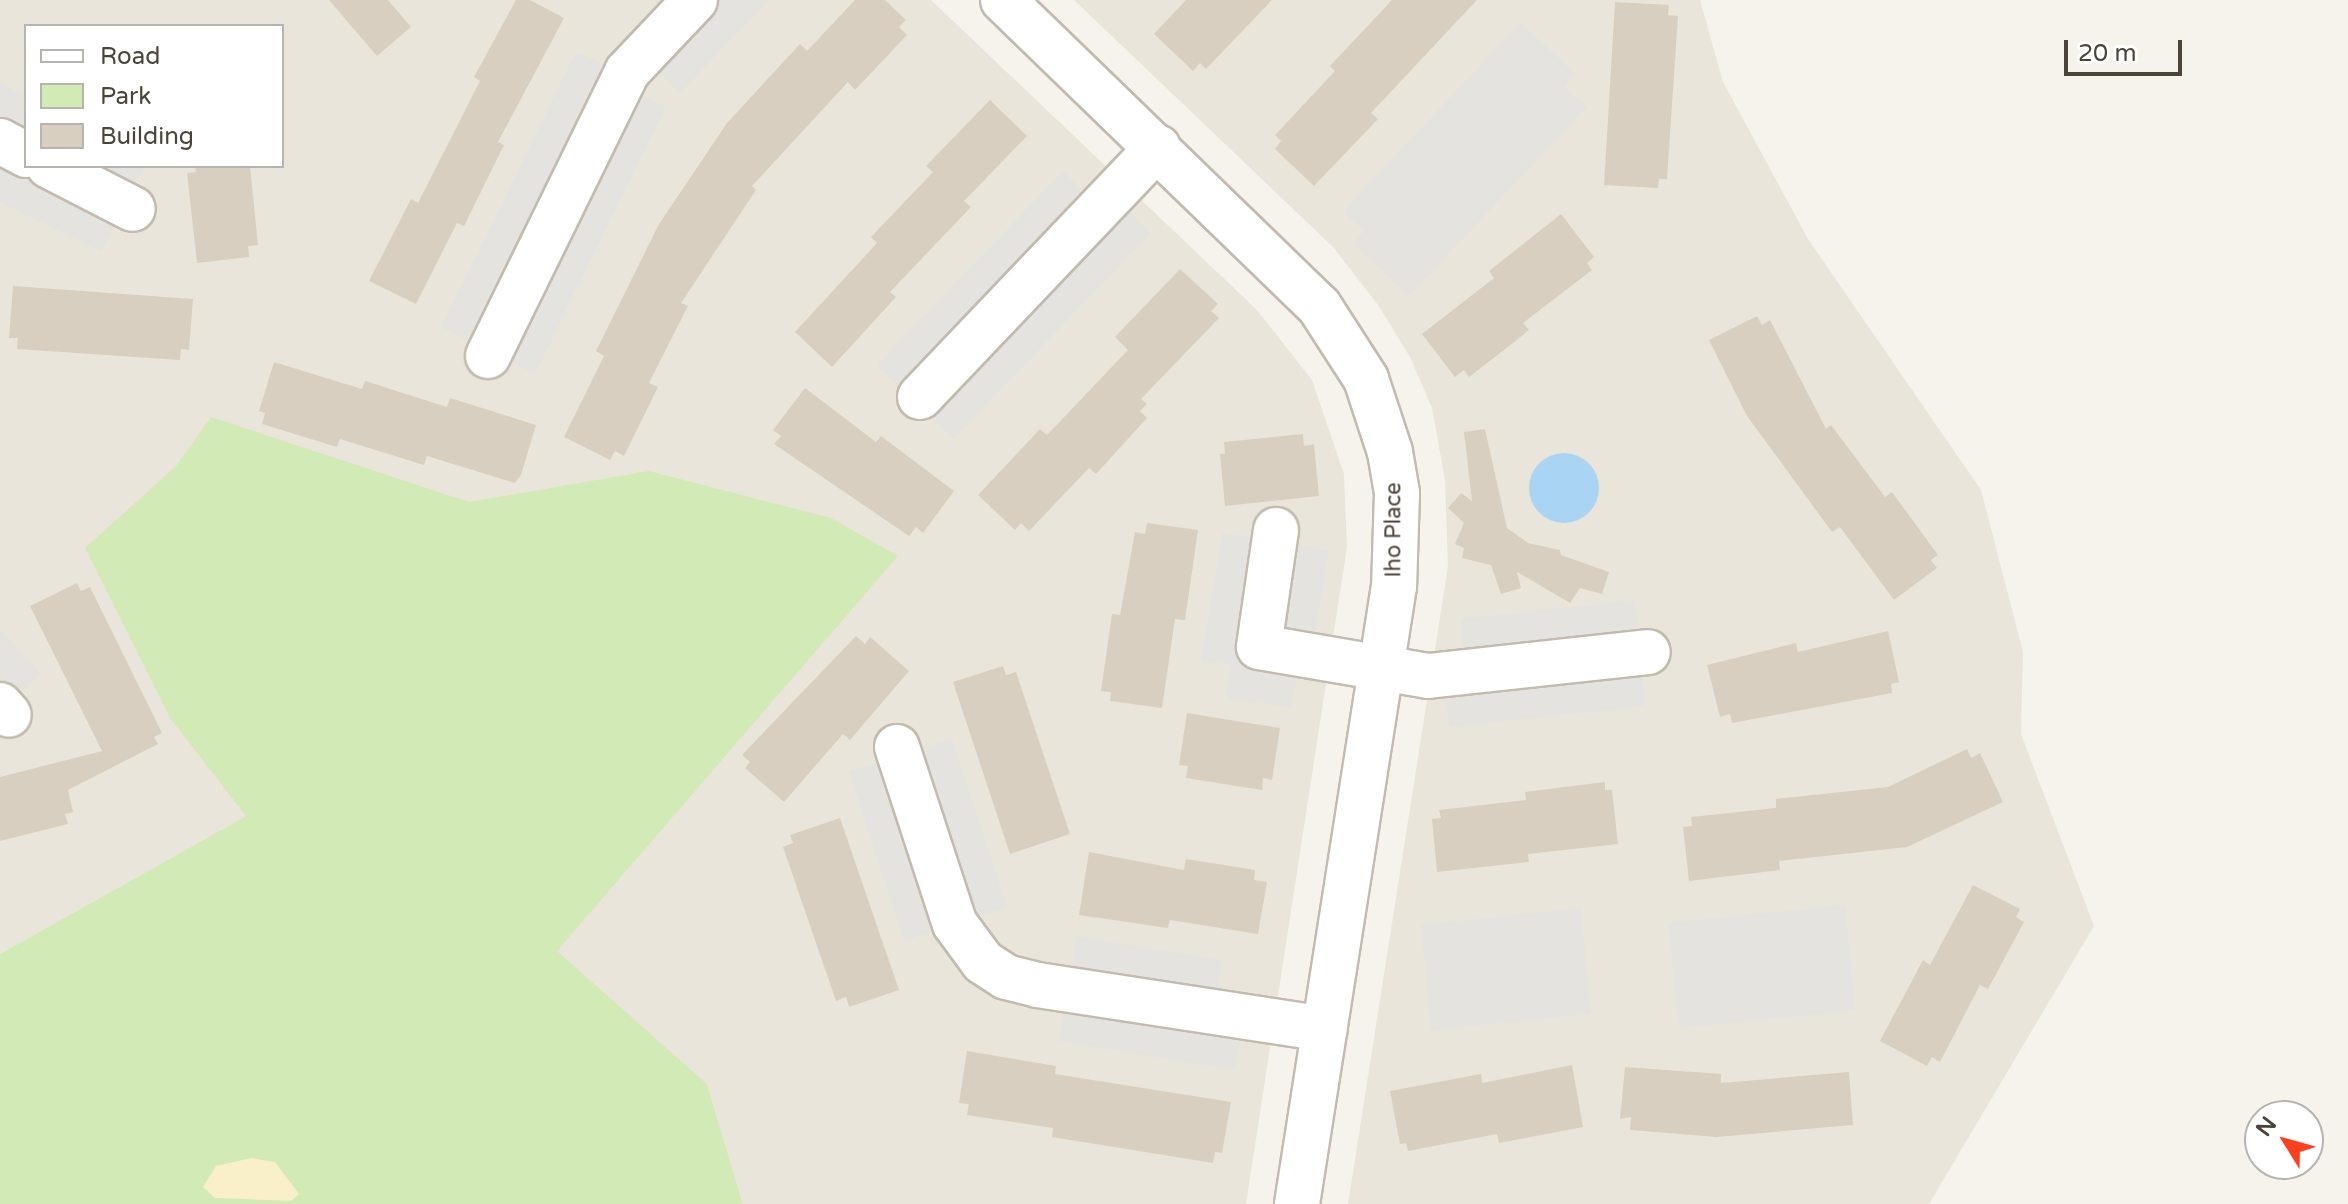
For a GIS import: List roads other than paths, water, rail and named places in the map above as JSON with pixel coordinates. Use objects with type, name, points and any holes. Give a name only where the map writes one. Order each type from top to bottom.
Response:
[{"type":"street","points":[[488,356],[627,72],[695,0]]},
{"type":"street","name":"Iho Place","points":[[1003,0],[1319,306],[1366,379],[1380,416],[1397,493],[1394,586],[1297,1204]]},
{"type":"street","points":[[0,141],[24,154]]},
{"type":"street","points":[[920,397],[1158,147]]},
{"type":"street","points":[[53,168],[133,209]]},
{"type":"street","points":[[1276,530],[1259,647],[1428,676],[1648,652]]},
{"type":"street","points":[[897,747],[955,924],[983,962],[1006,977],[1038,985],[1325,1029]]},
{"type":"water","points":[[1564,453],[1589,463],[1599,488],[1589,513],[1564,523],[1539,513],[1529,488],[1539,463]]}]
